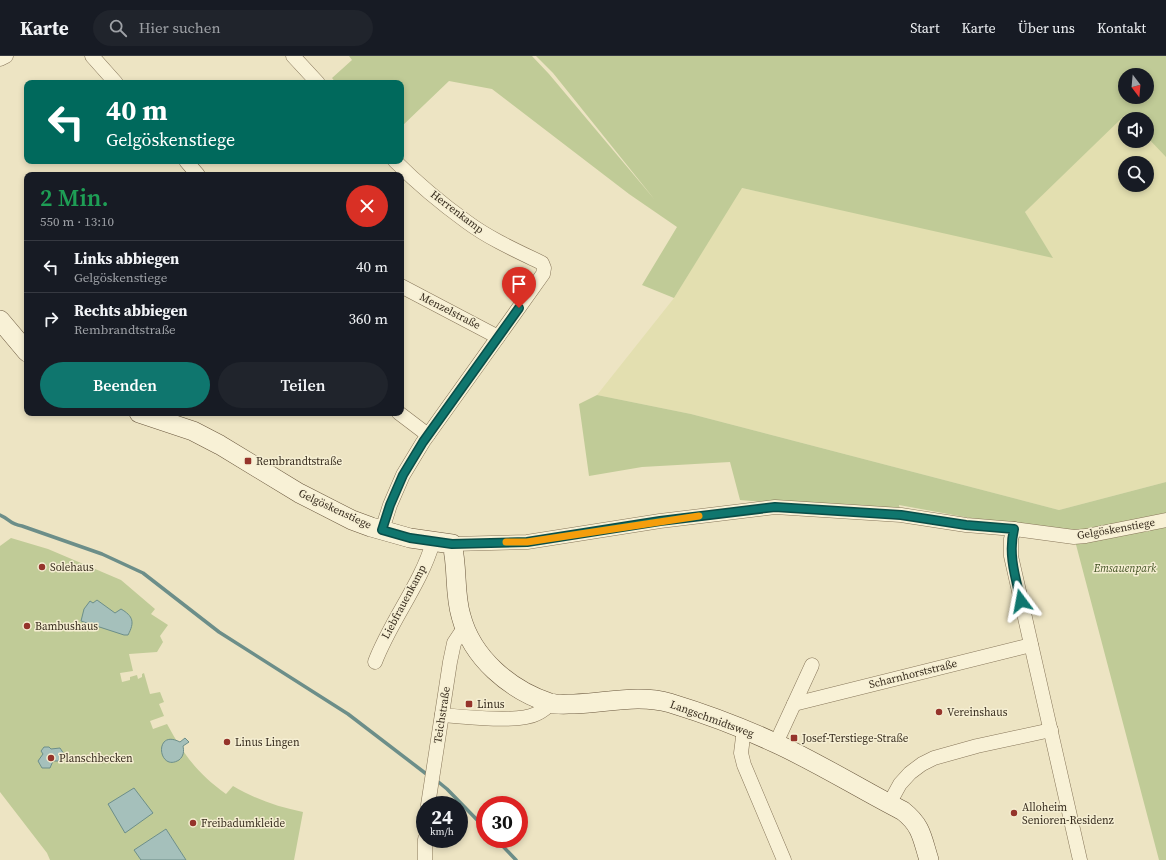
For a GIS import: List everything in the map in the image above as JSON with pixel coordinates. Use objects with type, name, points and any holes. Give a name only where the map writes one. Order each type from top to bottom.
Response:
[{"type":"street","points":[[0,60],[6,56]]},
{"type":"street","points":[[92,56],[113,80]]},
{"type":"street","points":[[293,56],[315,80]]},
{"type":"street","points":[[189,164],[195,172]]},
{"type":"street","name":"Herrenkamp","points":[[404,172],[468,222],[506,245],[542,263],[544,268],[542,274],[498,337]]},
{"type":"street","name":"Menzelstraße","points":[[404,288],[498,337]]},
{"type":"street","points":[[0,320],[24,348]]},
{"type":"street","points":[[382,530],[390,505],[403,475],[428,435],[498,337]]},
{"type":"street","name":"Gelgöskenstiege","points":[[148,416],[192,431],[220,445],[299,493],[352,520],[410,538],[452,544],[527,542],[660,521],[775,507],[901,515],[966,525],[1014,529],[1074,537],[1166,520]]},
{"type":"street","points":[[403,416],[428,435]]},
{"type":"street","points":[[1014,529],[1011,539],[1011,556],[1080,860]]},
{"type":"street","name":"Liebfrauenkamp","points":[[376,662],[382,643],[417,579],[430,553],[433,542]]},
{"type":"street","name":"Langschmidtsweg","points":[[452,544],[455,557],[460,614],[464,628],[471,642],[479,653],[501,676],[519,689],[552,703],[599,703],[624,699],[644,698],[668,702],[744,729],[776,743],[908,814],[919,828],[929,860]]},
{"type":"street","name":"Teichstraße","points":[[430,796],[454,643],[464,628]]},
{"type":"street","name":"Scharnhorststraße","points":[[794,704],[1031,645]]},
{"type":"street","points":[[776,743],[812,665]]},
{"type":"street","points":[[442,715],[469,717],[523,717],[536,715],[552,703]]},
{"type":"street","points":[[744,729],[741,753],[744,765],[784,860]]},
{"type":"street","points":[[889,804],[900,784],[910,773],[922,764],[934,758],[978,746],[1051,730]]},
{"type":"street","points":[[425,848],[425,860]]},
{"type":"shaded area","points":[[1118,121],[1118,148],[1154,148],[1154,142],[1166,153],[1166,482],[1059,510],[691,414],[597,395],[674,298],[741,188],[923,225],[1052,257],[1025,212]]},
{"type":"green space","points":[[349,56],[532,56],[549,74],[655,200],[553,73],[536,56],[1166,56],[1166,157],[1154,144],[1154,112],[1118,112],[1118,122],[1025,212],[1053,258],[742,188],[674,298],[642,285],[677,227],[629,194],[492,89],[449,81],[404,124],[404,80],[334,80],[332,78],[352,60]]},
{"type":"green space","name":"Emsauenpark","points":[[597,395],[691,414],[1059,510],[1166,482],[1166,860],[1159,860],[1074,537],[899,505],[901,514],[740,500],[730,462],[642,467],[589,476],[579,404]]},
{"type":"green space","points":[[11,538],[48,549],[121,580],[155,609],[151,614],[168,625],[160,636],[163,642],[157,652],[129,654],[133,671],[120,673],[122,682],[130,680],[130,677],[137,675],[138,679],[142,677],[142,674],[144,673],[150,694],[160,692],[164,702],[159,704],[164,716],[150,721],[153,729],[167,724],[179,745],[192,763],[207,779],[226,794],[233,786],[267,802],[303,812],[294,860],[186,860],[166,829],[135,850],[141,860],[50,860],[47,853],[0,792],[0,546]]},
{"type":"water","points":[[97,600],[115,613],[121,609],[128,614],[132,620],[132,626],[128,635],[81,621],[84,609],[90,601],[93,603]]},
{"type":"water","points":[[185,738],[189,742],[183,746],[184,750],[182,757],[179,760],[172,762],[166,761],[163,756],[162,745],[171,739],[180,742]]},
{"type":"water","name":"Planschbecken","points":[[44,747],[49,747],[51,749],[60,748],[64,754],[60,761],[53,761],[50,768],[42,768],[38,761],[43,754],[41,751]]},
{"type":"water","points":[[134,788],[153,813],[125,833],[108,804]]},
{"type":"water","points":[[166,829],[186,860],[141,860],[134,850]]},
{"type":"waterway","points":[[0,515],[14,524],[102,554],[143,573],[219,632],[348,714],[429,776]]},
{"type":"waterway","points":[[436,780],[476,819]]},
{"type":"waterway","points":[[505,848],[516,860]]},
{"type":"slow traffic","points":[[506,542],[527,542],[699,516]]},
{"type":"place","name":"Rembrandtstraße","points":[[248,461]]},
{"type":"place","name":"Solehaus","points":[[42,567]]},
{"type":"place","name":"Bambushaus","points":[[27,626]]},
{"type":"place","name":"Linus","points":[[469,704]]},
{"type":"place","name":"Vereinshaus","points":[[939,712]]},
{"type":"place","name":"Josef-Terstiege-Straße","points":[[794,738]]},
{"type":"place","name":"Linus Lingen","points":[[227,742]]},
{"type":"place","name":"Planschbecken","points":[[51,758]]},
{"type":"place","name":"Alloheim Senioren-Residenz","points":[[1014,813]]},
{"type":"place","name":"Freibadumkleide","points":[[193,823]]},
{"type":"route","points":[[519,308],[423,442],[403,475],[390,505],[382,530],[410,538],[452,544],[527,542],[660,521],[775,507],[901,515],[966,525],[1014,529],[1011,539],[1011,556],[1021,601]]}]
